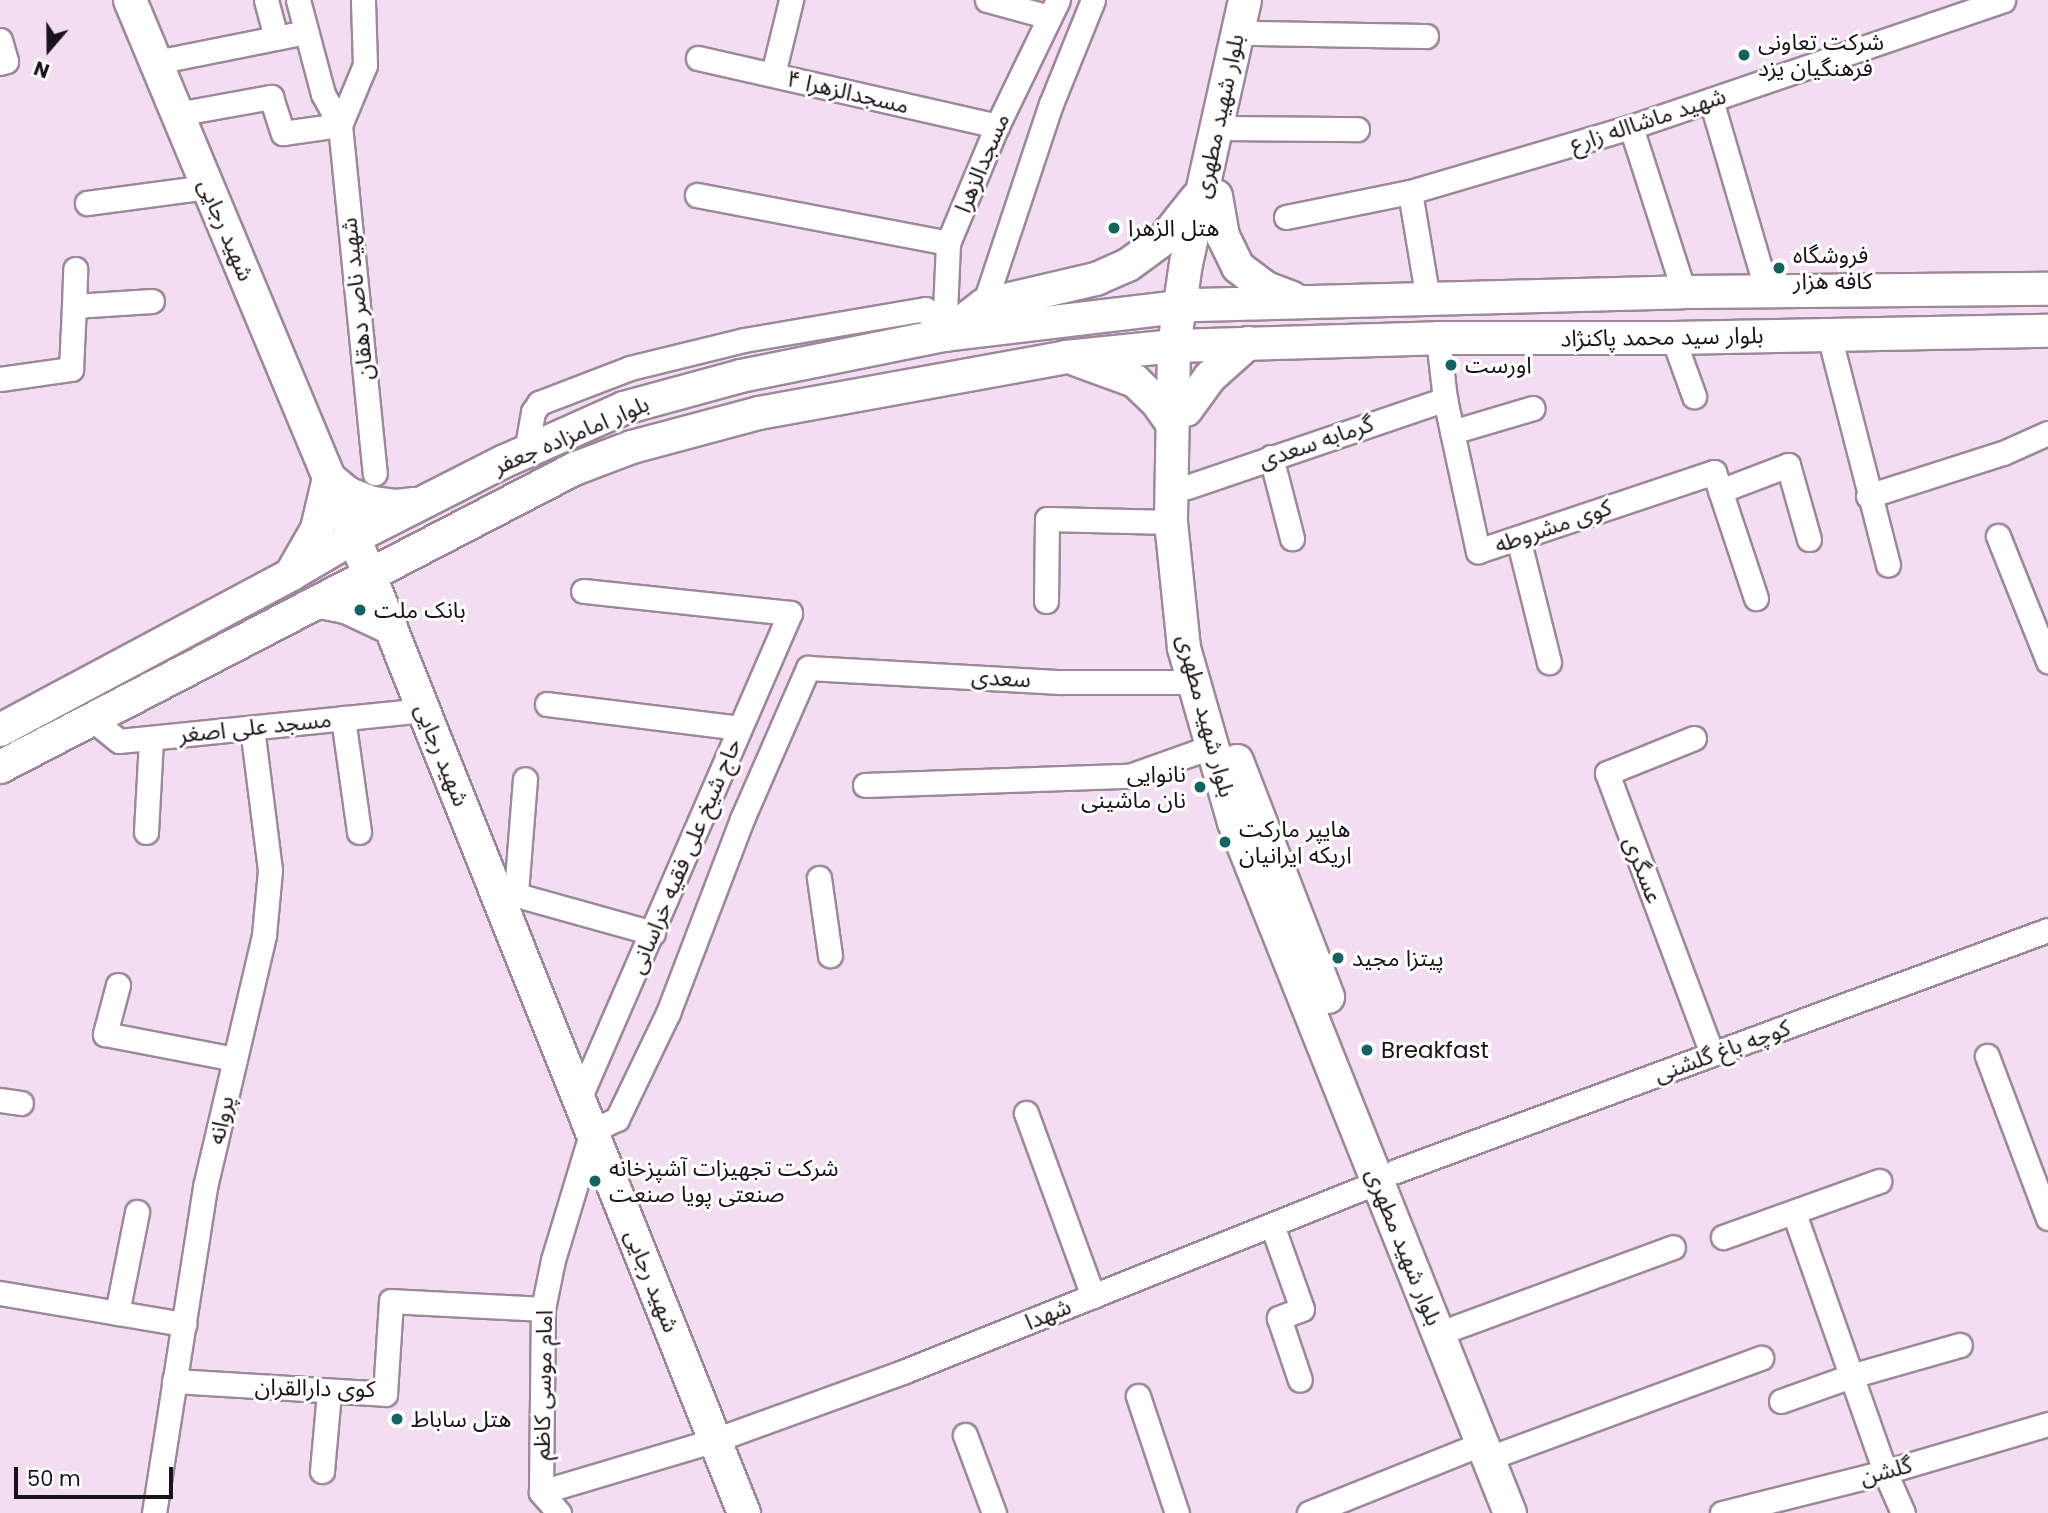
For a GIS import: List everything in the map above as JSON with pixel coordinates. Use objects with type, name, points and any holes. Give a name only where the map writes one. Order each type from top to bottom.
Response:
[{"type":"main road","name":"شهید رجایی","points":[[130,0],[424,710],[506,891],[579,1099],[744,1513]]},
{"type":"main road","name":"بلوار شهید مطهری","points":[[1245,0],[1183,345],[1171,522],[1184,649],[1234,822],[1387,1177],[1456,1327],[1494,1448],[1510,1513]]},
{"type":"main road","name":"بلوار شهید مطهری","points":[[1211,188],[1232,128],[1261,0]]},
{"type":"main road","points":[[944,335],[984,305],[1096,279],[1128,265],[1165,238],[1211,188]]},
{"type":"main road","points":[[1211,188],[1223,236],[1238,267],[1265,288],[1300,300]]},
{"type":"main road","name":"بلوار سید محمد پاکنژاد","points":[[1189,306],[1300,300],[1684,292],[2048,289]]},
{"type":"main road","points":[[1732,292],[1737,337]]},
{"type":"main road","name":"بلوار امامزاده جعفر","points":[[0,730],[422,502],[624,408],[741,376],[944,335],[1189,306]]},
{"type":"main road","name":"بلوار سید محمد پاکنژاد","points":[[1183,345],[1438,338],[1673,338],[2048,331]]},
{"type":"main road","points":[[1066,357],[1135,381],[1179,416],[1210,377],[1248,343]]},
{"type":"main road","name":"بلوار امامزاده جعفر","points":[[0,767],[574,469],[632,447],[759,413],[1066,357],[1183,345]]},
{"type":"main road","name":"بلوار شهید مطهری","points":[[1179,416],[1198,626],[1224,724],[1387,1177],[1494,1448],[1529,1513]]},
{"type":"main road","points":[[283,621],[292,610],[288,596],[281,590],[278,582],[317,529],[329,478],[349,494],[372,503],[397,506],[422,502]]},
{"type":"main road","points":[[320,602],[346,607],[391,628],[390,603],[395,578],[409,556]]},
{"type":"street","points":[[266,0],[276,38]]},
{"type":"street","points":[[298,0],[323,94],[340,125]]},
{"type":"street","points":[[340,125],[365,65],[363,0]]},
{"type":"street","points":[[773,74],[791,0]]},
{"type":"street","points":[[987,0],[1053,8]]},
{"type":"street","points":[[984,305],[1051,104],[1093,0]]},
{"type":"street","name":"شهید ماشااله زارع","points":[[1286,217],[1410,192],[1631,127],[2003,0]]},
{"type":"street","name":"مسجدالزهرا","points":[[944,335],[948,243],[1053,8]]},
{"type":"street","points":[[156,62],[306,32]]},
{"type":"street","points":[[1254,33],[1426,36]]},
{"type":"street","points":[[0,40],[6,61],[0,63]]},
{"type":"street","name":"مسجدالزهرا ۴","points":[[698,58],[998,126]]},
{"type":"street","points":[[177,114],[271,97],[283,133],[340,125]]},
{"type":"street","points":[[1711,100],[1767,292]]},
{"type":"street","name":"شهید ناصر دهقان","points":[[340,125],[375,473]]},
{"type":"street","points":[[1631,127],[1684,292]]},
{"type":"street","points":[[1232,128],[1357,129]]},
{"type":"street","points":[[87,204],[207,187]]},
{"type":"street","points":[[1410,192],[1427,299]]},
{"type":"street","points":[[697,195],[948,243]]},
{"type":"street","points":[[0,379],[71,369],[75,269]]},
{"type":"street","points":[[74,306],[152,301]]},
{"type":"street","points":[[1829,335],[1868,496],[1888,565]]},
{"type":"street","name":"کوی مشروطه","points":[[1438,338],[1445,399],[1478,551],[1717,482],[1788,465],[1809,539]]},
{"type":"street","points":[[1673,338],[1693,396]]},
{"type":"street","name":"گرمابه سعدی","points":[[1186,487],[1445,399]]},
{"type":"street","points":[[1452,432],[1533,408]]},
{"type":"street","points":[[1868,496],[2003,453],[2048,433]]},
{"type":"street","points":[[1271,457],[1292,538]]},
{"type":"street","points":[[1717,482],[1756,598]]},
{"type":"street","points":[[1046,601],[1047,519],[1171,522]]},
{"type":"street","points":[[1998,536],[2048,661]]},
{"type":"street","points":[[1518,538],[1549,662]]},
{"type":"street","name":"حاج شیخ علی فقیه خراسانی","points":[[579,1099],[790,613],[583,591]]},
{"type":"street","name":"سعدی","points":[[808,668],[1061,682],[1194,682]]},
{"type":"street","name":"حاج شیخ علی فقیه خراسانی","points":[[592,1131],[617,1119],[668,1013],[742,819],[808,668]]},
{"type":"street","points":[[547,704],[739,728]]},
{"type":"street","name":"مسجد علی اصغر","points":[[93,720],[120,741],[424,710]]},
{"type":"street","points":[[343,718],[359,832]]},
{"type":"street","name":"پروانه","points":[[154,1513],[205,1187],[264,935],[270,870],[252,728]]},
{"type":"street","name":"عسگری","points":[[1694,738],[1607,773],[1712,1054]]},
{"type":"street","points":[[146,832],[151,739]]},
{"type":"street","points":[[865,785],[1129,776],[1211,747]]},
{"type":"street","points":[[525,779],[506,891],[653,933]]},
{"type":"street","points":[[819,878],[830,955]]},
{"type":"street","name":"کوچه باغ گلشنی","points":[[1387,1177],[2048,930]]},
{"type":"street","points":[[118,985],[105,1034],[235,1059]]},
{"type":"street","points":[[1987,1056],[2048,1218]]},
{"type":"street","points":[[1026,1113],[1093,1296]]},
{"type":"street","name":"امام موسی کاظم","points":[[559,1513],[541,1492],[542,1309],[553,1260],[592,1131]]},
{"type":"street","name":"شهدا","points":[[541,1492],[715,1440],[903,1372],[1387,1177]]},
{"type":"street","points":[[1723,1237],[1879,1181]]},
{"type":"street","points":[[117,1313],[137,1212]]},
{"type":"street","points":[[1794,1213],[1885,1472],[1903,1513]]},
{"type":"street","points":[[1272,1225],[1302,1309],[1279,1318],[1300,1380]]},
{"type":"street","points":[[1456,1327],[1673,1247]]},
{"type":"street","points":[[0,1293],[184,1324]]},
{"type":"street","name":"کوی دارالقران","points":[[174,1381],[384,1394],[391,1301],[542,1309]]},
{"type":"street","points":[[1782,1401],[1851,1376],[1960,1345]]},
{"type":"street","points":[[1309,1513],[1760,1357]]},
{"type":"street","points":[[322,1471],[329,1392]]},
{"type":"street","points":[[1138,1396],[1177,1513]]},
{"type":"street","name":"گلشن","points":[[1722,1513],[1885,1472],[2048,1424]]},
{"type":"street","points":[[965,1435],[994,1513]]},
{"type":"place","name":"شرکت تعاونی فرهنگیان یزد","points":[[1744,55]]},
{"type":"place","name":"هتل الزهرا","points":[[1114,228]]},
{"type":"place","name":"فروشگاه کافه هزار","points":[[1779,268]]},
{"type":"place","name":"اورست","points":[[1451,365]]},
{"type":"place","name":"بانک ملت","points":[[360,610]]},
{"type":"place","name":"نانوایی نان ماشینی","points":[[1200,787]]},
{"type":"place","name":"هایپر مارکت اریکه ایرانیان","points":[[1225,842]]},
{"type":"place","name":"پیتزا مجید","points":[[1338,958]]},
{"type":"place","name":"Breakfast","points":[[1367,1050]]},
{"type":"place","name":"شرکت تجهیزات آشپزخانه صنعتی پویا صنعت","points":[[595,1181]]},
{"type":"place","name":"هتل ساباط","points":[[397,1419]]}]
